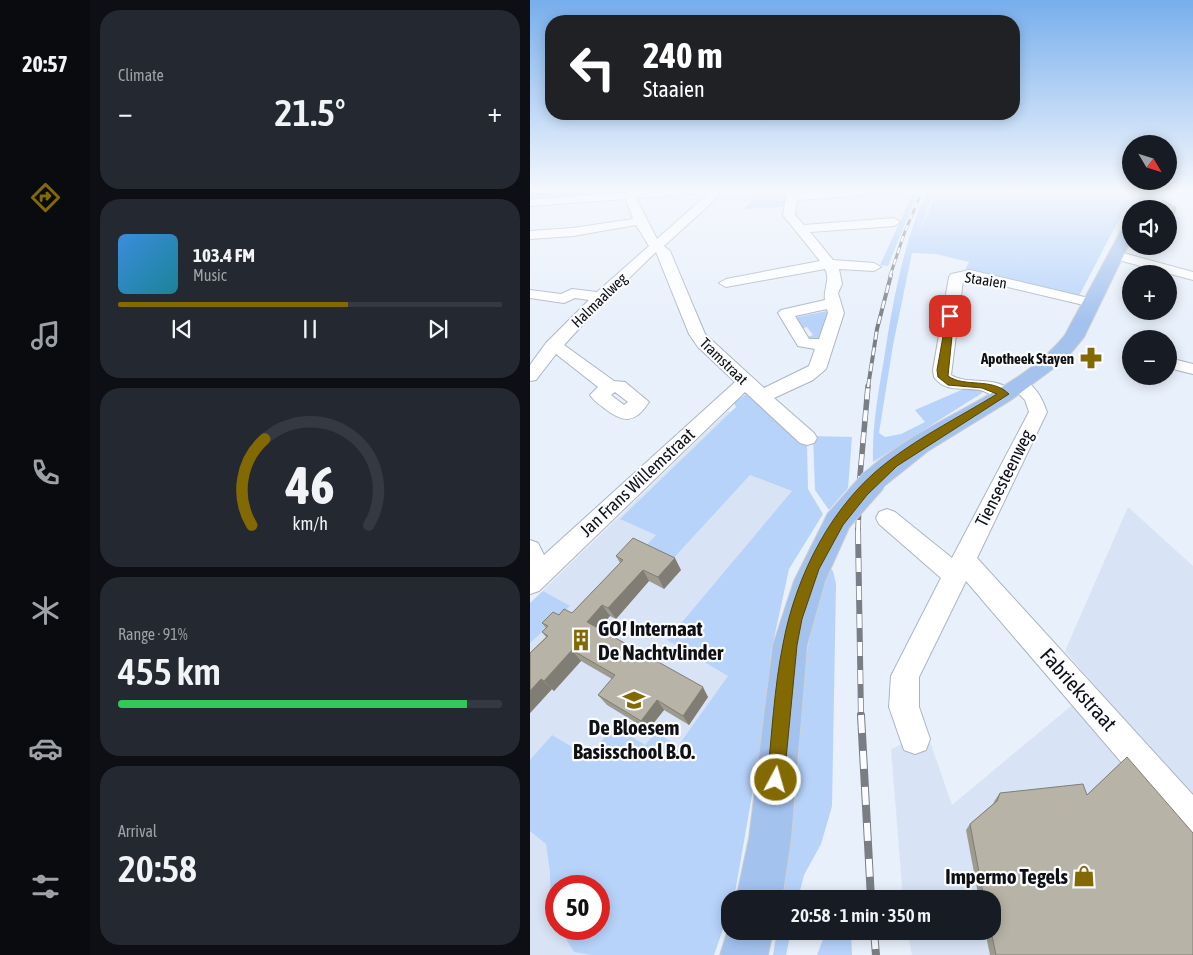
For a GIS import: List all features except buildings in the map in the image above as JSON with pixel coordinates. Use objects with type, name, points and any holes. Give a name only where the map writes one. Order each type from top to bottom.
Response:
[{"type":"main road","points":[[761,890],[770,838],[790,645],[804,592],[825,545],[852,504],[883,471],[903,456],[1045,368],[1068,347],[1122,243]]},
{"type":"main road","points":[[744,955],[748,940]]},
{"type":"street","points":[[530,235],[551,234]]},
{"type":"street","name":"Tramstraat","points":[[647,234],[655,247],[664,252],[697,334],[704,344],[806,438]]},
{"type":"street","name":"Halmaalweg","points":[[530,376],[552,346],[598,297],[670,234]]},
{"type":"street","points":[[762,396],[807,376],[817,369],[836,313],[831,293],[836,278],[817,246],[805,234]]},
{"type":"street","points":[[1116,255],[1193,276]]},
{"type":"street","points":[[618,264],[669,265]]},
{"type":"street","points":[[726,283],[828,264],[874,267]]},
{"type":"street","name":"Staaien","points":[[1012,389],[952,383],[943,377],[942,370],[956,276],[970,274],[1092,303]]},
{"type":"street","points":[[578,278],[562,291],[598,297]]},
{"type":"street","points":[[530,294],[564,299],[572,293]]},
{"type":"street","points":[[825,345],[804,343],[786,313],[834,303]]},
{"type":"street","points":[[552,346],[565,352],[610,387]]},
{"type":"street","points":[[1177,365],[1193,369]]},
{"type":"street","name":"Jan Frans Willemstraat","points":[[534,579],[745,382]]},
{"type":"street","name":"Tiensesteenweg","points":[[914,739],[904,707],[905,676],[1038,412],[1033,398],[1012,389]]},
{"type":"street","points":[[887,518],[959,567]]},
{"type":"street","points":[[530,550],[534,579]]},
{"type":"street","name":"Fabriekstraat","points":[[959,567],[1193,820]]},
{"type":"shaded area","points":[[894,234],[901,234],[888,266],[880,265]]},
{"type":"shaded area","points":[[911,234],[1112,234],[1079,296],[965,270],[969,262],[936,254],[912,253],[893,345],[879,433],[885,437],[901,434],[925,422],[915,410],[966,388],[982,390],[982,393],[873,462],[876,410],[887,337],[900,272]]},
{"type":"shaded area","points":[[831,310],[825,339],[808,342],[805,338],[813,335],[807,327],[800,329],[793,318]]},
{"type":"shaded area","points":[[747,393],[807,442],[808,489],[823,514],[789,569],[771,652],[763,746],[752,795],[736,890],[721,890],[721,935],[714,955],[592,955],[574,952],[567,940],[610,940],[610,875],[550,875],[546,844],[530,831],[530,760],[552,735],[589,757],[614,725],[645,745],[656,732],[678,746],[728,676],[667,640],[792,491],[750,475],[670,562],[645,547],[656,535],[620,519],[736,407],[734,403]]},
{"type":"shaded area","name":"De Bloesem Basisschool B.O.","points":[[728,411],[757,421],[804,444],[686,955],[530,955],[530,603]]},
{"type":"shaded area","points":[[813,436],[852,437],[848,488],[829,510],[815,490]]},
{"type":"shaded area","points":[[1128,507],[1193,566],[1193,799],[1065,651]]},
{"type":"shaded area","points":[[830,569],[833,571],[836,584],[832,806],[821,844],[804,875],[800,890],[784,890],[796,793],[805,665],[812,622]]},
{"type":"shaded area","points":[[543,591],[570,606],[530,643],[530,603]]},
{"type":"shaded area","name":"Impermo Tegels","points":[[1077,701],[1193,839],[1193,955],[912,955],[909,940],[1001,940],[1001,890],[902,890],[891,749],[927,733],[952,805]]},
{"type":"shaded area","points":[[776,940],[789,940],[786,955],[773,955]]},
{"type":"shaded area","points":[[823,940],[851,940],[852,955],[817,955]]},
{"type":"railway","points":[[890,276],[904,234]]},
{"type":"railway","points":[[868,387],[877,329],[891,275]]},
{"type":"railway","points":[[858,531],[860,476],[868,386]]},
{"type":"railway","points":[[858,531],[861,717]]},
{"type":"railway","points":[[861,715],[871,890]]},
{"type":"railway","points":[[875,940],[876,955]]},
{"type":"place","name":"Apotheek Stayen","points":[[1091,358]]},
{"type":"place","name":"GO! Internaat De Nachtvlinder","points":[[581,640]]},
{"type":"place","name":"De Bloesem Basisschool B.O.","points":[[634,700]]},
{"type":"place","name":"Impermo Tegels","points":[[1084,876]]},
{"type":"route","points":[[776,780],[790,645],[795,619],[813,568],[838,521],[874,480],[893,463],[1004,394],[983,385],[952,383],[946,381],[943,377],[942,370],[950,316]]}]
